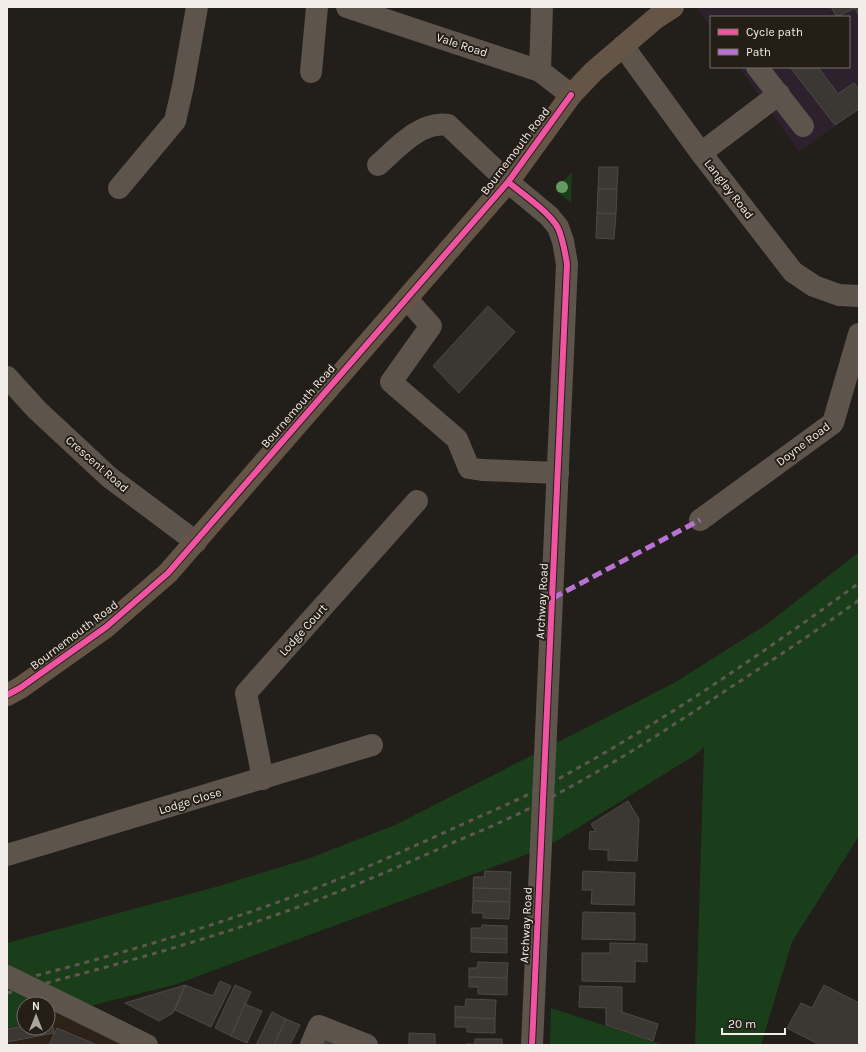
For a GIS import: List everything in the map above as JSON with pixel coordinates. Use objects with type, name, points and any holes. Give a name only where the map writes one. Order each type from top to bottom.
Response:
[{"type":"highway","name":"Bournemouth Road","points":[[7,695],[20,688],[106,627],[168,573],[508,182],[571,96],[594,71],[656,18],[673,7]]},
{"type":"street","points":[[119,188],[175,121],[183,86],[196,7]]},
{"type":"street","points":[[312,72],[317,7]]},
{"type":"street","name":"Vale Road","points":[[347,7],[540,71],[571,96]]},
{"type":"street","points":[[540,71],[542,7]]},
{"type":"street","name":"Langley Road","points":[[623,46],[701,153],[793,272],[814,286],[839,295],[859,296]]},
{"type":"street","points":[[758,68],[803,126]]},
{"type":"street","points":[[701,153],[779,94]]},
{"type":"street","name":"Archway Road","points":[[378,165],[415,132],[433,125],[440,124],[448,126],[508,182],[549,216],[558,227],[563,241],[567,264],[532,1045]]},
{"type":"street","points":[[407,299],[431,326],[391,382],[457,439],[469,468],[482,470],[558,473]]},
{"type":"street","name":"Doyne Road","points":[[700,520],[833,423],[859,334]]},
{"type":"street","name":"Crescent Road","points":[[7,376],[37,410],[109,477],[196,542]]},
{"type":"street","name":"Lodge Court","points":[[263,779],[246,693],[417,501]]},
{"type":"street","name":"Lodge Close","points":[[7,856],[372,745]]},
{"type":"street","points":[[7,976],[147,1045]]},
{"type":"street","points":[[311,1045],[319,1026],[367,1045]]},
{"type":"shaded area","points":[[696,7],[859,7],[859,109],[799,152],[740,68],[850,68],[850,16],[710,16],[710,27]]},
{"type":"shaded area","points":[[56,1000],[147,1045],[7,1045],[7,1028],[16,1026],[16,1036],[56,1036]]},
{"type":"green space","points":[[572,172],[571,203],[555,190]]},
{"type":"green space","points":[[859,552],[859,836],[792,942],[761,1045],[695,1045],[704,747],[695,755],[555,842],[528,854],[174,985],[77,1010],[56,1000],[56,996],[48,996],[31,988],[33,996],[16,996],[16,1026],[7,1028],[7,943],[219,886],[310,858],[395,825],[674,683],[767,624]]},
{"type":"green space","points":[[551,1008],[664,1045],[550,1045]]},
{"type":"building","points":[[831,7],[859,7],[859,16],[855,8],[836,16]]},
{"type":"building","points":[[791,68],[819,68],[838,94],[854,83],[859,90],[859,109],[835,125]]},
{"type":"building","points":[[599,167],[618,167],[617,189],[598,189]]},
{"type":"building","points":[[598,189],[617,189],[616,214],[597,213]]},
{"type":"building","points":[[597,213],[616,214],[614,239],[596,238]]},
{"type":"building","points":[[488,306],[515,332],[459,393],[433,366]]},
{"type":"building","points":[[628,801],[639,819],[637,861],[608,860],[608,850],[589,849],[590,831],[596,832],[591,824]]},
{"type":"building","points":[[485,871],[511,872],[510,889],[473,888],[474,877],[484,877]]},
{"type":"building","points":[[583,871],[635,873],[634,905],[591,904],[592,890],[582,890]]},
{"type":"building","points":[[473,888],[510,889],[510,902],[473,901]]},
{"type":"building","points":[[473,901],[510,902],[509,919],[483,918],[483,913],[472,913]]},
{"type":"building","points":[[583,912],[635,913],[635,940],[582,939]]},
{"type":"building","points":[[482,925],[507,926],[507,939],[471,938],[471,928],[482,928]]},
{"type":"building","points":[[471,938],[507,939],[507,953],[471,952]]},
{"type":"building","points":[[610,943],[647,944],[647,962],[635,961],[635,982],[582,981],[582,953],[610,953]]},
{"type":"building","points":[[478,962],[508,963],[507,978],[469,977],[469,968],[477,968]]},
{"type":"building","points":[[469,977],[507,978],[507,995],[478,994],[478,987],[469,987]]},
{"type":"building","points":[[220,981],[231,986],[211,1027],[175,1010],[185,985],[213,996]]},
{"type":"building","points":[[185,985],[173,1013],[159,1021],[125,1003]]},
{"type":"building","points":[[235,985],[251,992],[231,1036],[215,1028]]},
{"type":"building","points":[[824,985],[859,1003],[859,1045],[820,1045],[787,1028],[801,1003],[812,1008]]},
{"type":"building","points":[[580,986],[622,987],[622,1012],[658,1024],[653,1041],[606,1025],[606,1008],[579,1007]]},
{"type":"building","points":[[466,999],[496,1000],[495,1019],[455,1017],[455,1006],[465,1007]]},
{"type":"building","points":[[245,1004],[262,1011],[247,1043],[231,1036]]},
{"type":"building","points":[[272,1012],[286,1019],[274,1045],[256,1045]]},
{"type":"building","points":[[455,1017],[495,1019],[495,1033],[467,1032],[467,1027],[455,1027]]},
{"type":"building","points":[[286,1019],[300,1025],[290,1045],[274,1045]]},
{"type":"building","points":[[16,1027],[16,1036],[38,1036],[7,1042],[7,1029]]},
{"type":"building","points":[[57,1028],[97,1045],[49,1045],[53,1036],[56,1036]]},
{"type":"building","points":[[409,1033],[435,1034],[435,1045],[409,1045]]},
{"type":"building","points":[[327,1037],[340,1045],[323,1045]]},
{"type":"building","points":[[475,1039],[502,1039],[502,1045],[466,1045],[475,1044]]},
{"type":"railway","points":[[7,983],[156,942],[267,906],[354,872],[515,801],[599,756],[675,710],[750,660],[859,583]]},
{"type":"railway","points":[[7,993],[161,952],[312,902],[365,881],[511,817],[555,795],[654,738],[776,658],[859,600]]},
{"type":"marked path","points":[[553,598],[700,520]]},
{"type":"cycle path","points":[[7,695],[20,688],[106,627],[168,573],[508,182],[571,95]]},
{"type":"cycle path","points":[[508,182],[549,216],[554,222],[558,228],[564,246],[567,264],[532,1045]]}]
